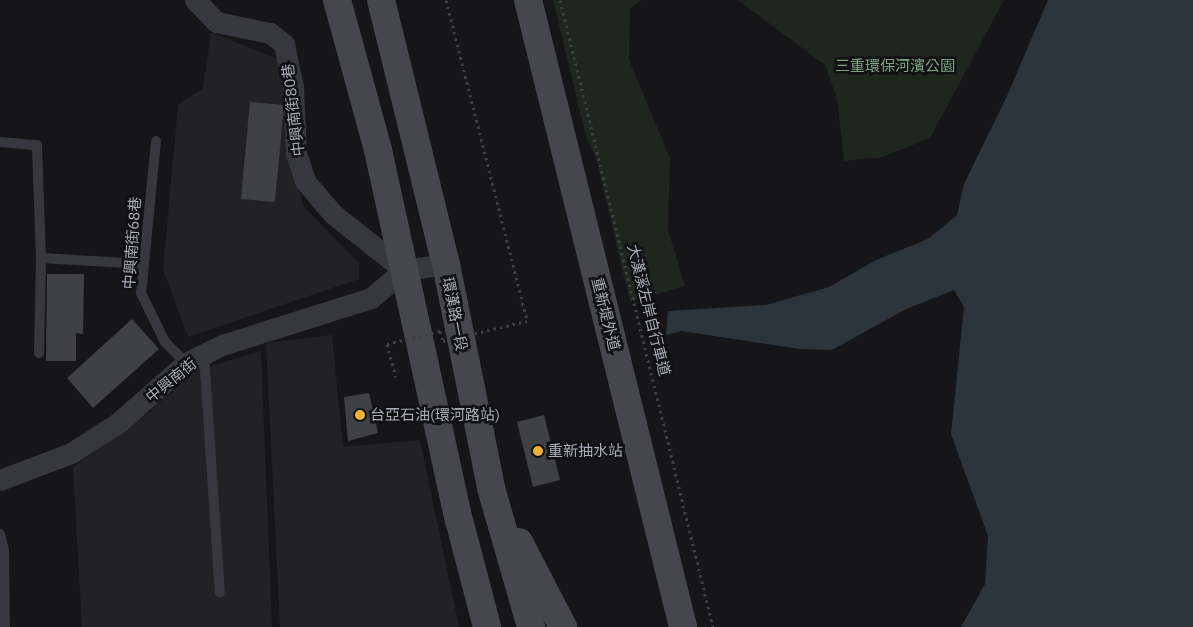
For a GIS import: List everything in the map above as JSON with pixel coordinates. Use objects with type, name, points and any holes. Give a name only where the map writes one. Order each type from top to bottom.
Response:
[{"type":"street","name":"中興南街80巷","points":[[194,0],[216,22],[270,33],[284,44],[293,87],[296,153],[305,181],[333,214],[404,270]]},
{"type":"street","points":[[337,0],[378,150],[459,520],[487,627]]},
{"type":"street","name":"環漢路一段","points":[[381,0],[446,264],[491,488],[531,627]]},
{"type":"street","name":"重新堤外道","points":[[528,0],[683,627]]},
{"type":"street","points":[[404,270],[446,264]]},
{"type":"street","name":"中興南街","points":[[0,480],[71,453],[118,423],[195,359],[222,345],[371,298],[404,270]]},
{"type":"street","points":[[491,488],[563,627]]},
{"type":"street","points":[[459,520],[482,566],[502,627]]},
{"type":"lane","name":"中興南街68巷","points":[[156,141],[141,293],[147,309],[166,342],[195,359]]},
{"type":"lane","points":[[0,142],[37,146],[41,258],[39,353]]},
{"type":"lane","points":[[41,258],[143,264]]},
{"type":"lane","points":[[195,359],[220,592]]},
{"type":"lane","points":[[0,534],[4,550],[5,627]]},
{"type":"path","points":[[396,377],[387,344],[440,331],[442,341],[527,320],[446,0]]},
{"type":"path","name":"大漢溪左岸自行車道","points":[[560,0],[713,627]]},
{"type":"shaded area","points":[[1048,0],[1193,0],[1193,627],[961,627],[985,584],[988,536],[951,434],[964,307],[954,290],[906,309],[832,350],[800,349],[681,331],[666,335],[668,311],[766,305],[829,287],[876,260],[928,239],[957,215],[964,184],[1007,96]]},
{"type":"shaded area","points":[[211,32],[277,59],[303,206],[359,263],[359,279],[188,337],[163,269],[178,105],[203,88]]},
{"type":"shaded area","points":[[332,335],[343,447],[420,440],[459,627],[280,627],[266,343]]},
{"type":"shaded area","points":[[261,351],[272,627],[82,627],[73,467],[147,414],[195,371]]},
{"type":"green space","points":[[553,0],[642,0],[630,9],[629,60],[670,158],[668,230],[685,286],[630,302],[596,158],[586,137]]},
{"type":"green space","name":"三重環保河濱公園","points":[[738,0],[1004,0],[930,138],[883,157],[844,161],[837,99],[825,65]]},
{"type":"building","points":[[250,102],[284,105],[275,202],[241,199]]},
{"type":"building","points":[[47,274],[84,274],[83,334],[76,333],[76,361],[46,361]]},
{"type":"building","points":[[132,319],[159,349],[93,408],[67,378]]},
{"type":"building","name":"台亞石油(環河路站)","points":[[369,393],[378,433],[348,441],[344,397]]},
{"type":"building","name":"重新抽水站","points":[[544,415],[560,480],[533,487],[517,422]]},
{"type":"place","name":"台亞石油(環河路站)","points":[[360,415]]},
{"type":"place","name":"重新抽水站","points":[[538,451]]}]
